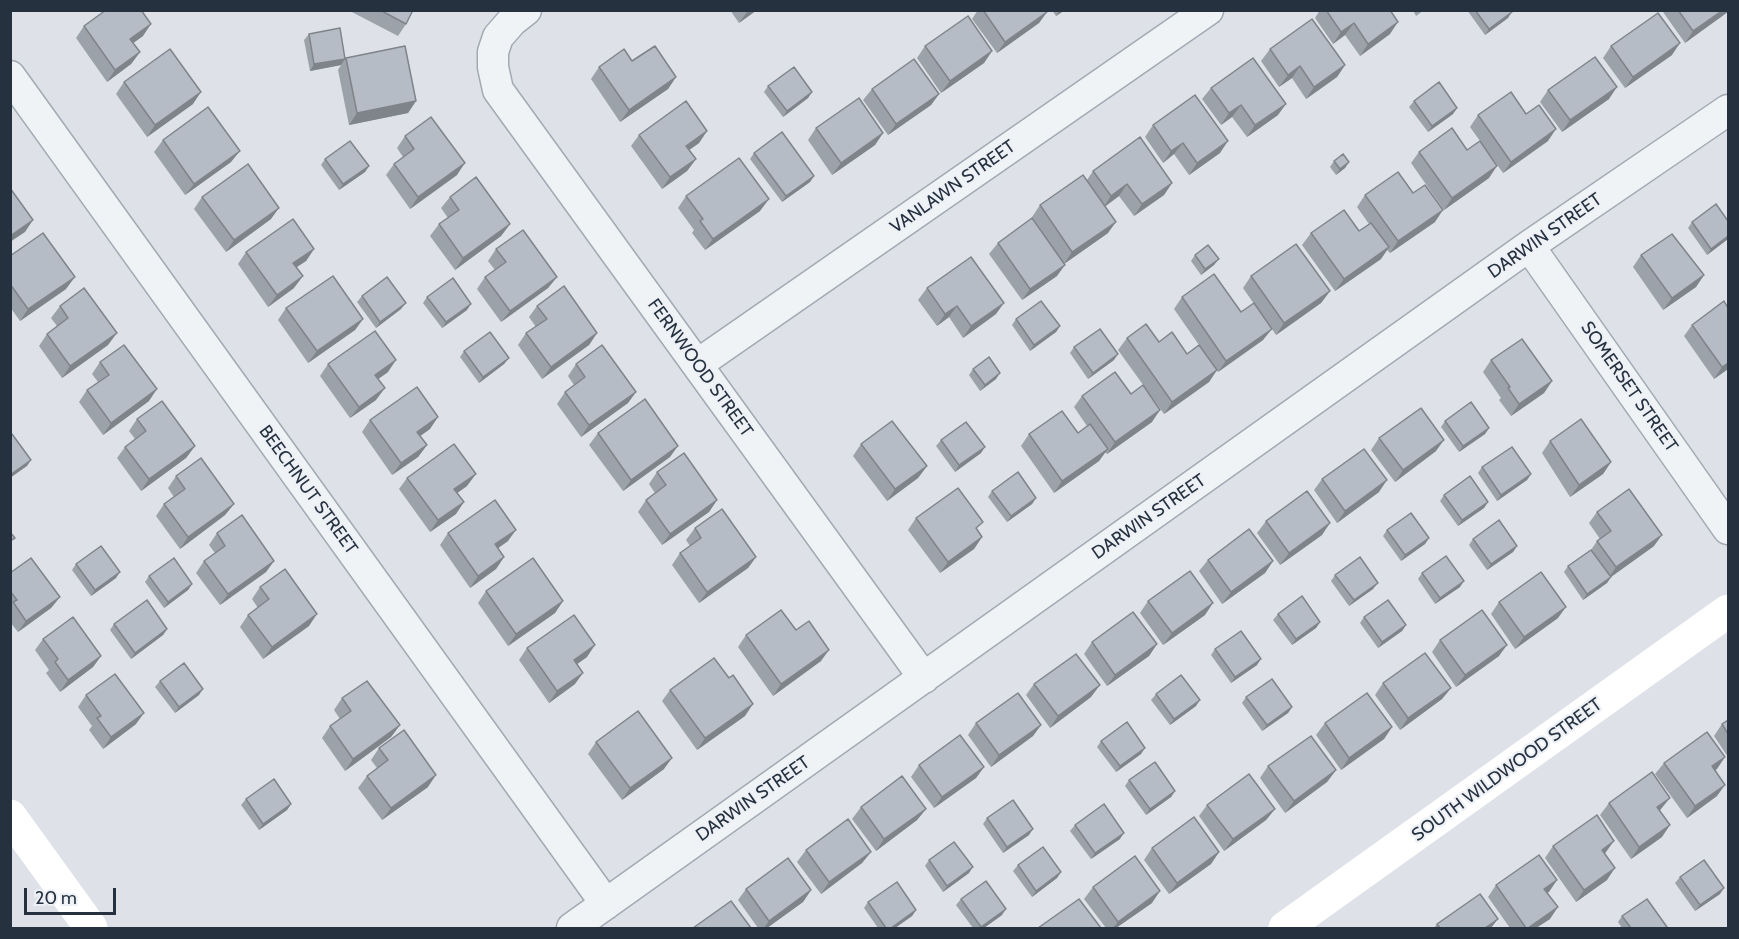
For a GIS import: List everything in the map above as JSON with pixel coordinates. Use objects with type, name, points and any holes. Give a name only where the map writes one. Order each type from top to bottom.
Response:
[{"type":"street","name":"FERNWOOD STREET","points":[[526,10],[498,37],[493,52],[493,67],[498,90],[924,678]]},
{"type":"street","name":"VANLAWN STREET","points":[[698,364],[1208,10]]},
{"type":"street","name":"BEECHNUT STREET","points":[[10,76],[606,904]]},
{"type":"street","name":"DARWIN STREET","points":[[572,928],[1529,246],[1728,110]]},
{"type":"street","name":"SOMERSET STREET","points":[[1529,246],[1728,529]]},
{"type":"street","name":"SOUTH WILDWOOD STREET","points":[[1285,928],[1728,611]]},
{"type":"street","points":[[10,816],[91,928]]},
{"type":"building","points":[[106,10],[141,10],[151,24],[130,39],[140,52],[115,70],[84,26]]},
{"type":"building","points":[[380,10],[413,10],[406,24]]},
{"type":"building","points":[[983,10],[1047,10],[1047,12],[1005,42]]},
{"type":"building","points":[[1326,10],[1390,10],[1398,22],[1368,44],[1354,23],[1341,32]]},
{"type":"building","points":[[1475,10],[1511,10],[1512,12],[1489,29]]},
{"type":"building","points":[[1678,10],[1723,10],[1693,31]]},
{"type":"building","points":[[1658,13],[1680,43],[1633,77],[1611,46]]},
{"type":"building","points":[[968,16],[992,51],[950,81],[925,46]]},
{"type":"building","points":[[1312,19],[1345,65],[1314,87],[1300,66],[1288,75],[1270,49]]},
{"type":"building","points":[[340,28],[345,59],[314,64],[309,34]]},
{"type":"building","points":[[405,46],[416,101],[357,113],[346,58]]},
{"type":"building","points":[[655,46],[676,77],[629,110],[599,67],[624,49],[632,61]]},
{"type":"building","points":[[170,49],[201,92],[155,125],[124,82]]},
{"type":"building","points":[[1595,57],[1617,87],[1570,120],[1548,90]]},
{"type":"building","points":[[1253,58],[1286,104],[1255,125],[1241,105],[1229,113],[1211,88]]},
{"type":"building","points":[[914,59],[939,94],[896,124],[872,89]]},
{"type":"building","points":[[794,67],[812,92],[787,111],[768,86]]},
{"type":"building","points":[[1439,82],[1457,108],[1432,126],[1414,101]]},
{"type":"building","points":[[1511,92],[1526,114],[1539,105],[1556,129],[1511,162],[1478,115]]},
{"type":"building","points":[[1195,95],[1228,141],[1197,163],[1183,143],[1171,151],[1153,125]]},
{"type":"building","points":[[859,98],[883,133],[841,163],[816,128]]},
{"type":"building","points":[[686,101],[707,131],[686,146],[696,159],[670,177],[639,135]]},
{"type":"building","points":[[208,107],[240,151],[194,184],[163,140]]},
{"type":"building","points":[[431,117],[465,163],[418,197],[394,164],[414,149],[405,136]]},
{"type":"building","points":[[1452,128],[1467,150],[1480,141],[1497,166],[1452,198],[1419,152]]},
{"type":"building","points":[[782,132],[814,176],[786,196],[754,153]]},
{"type":"building","points":[[1140,137],[1172,183],[1142,204],[1127,184],[1111,196],[1093,171]]},
{"type":"building","points":[[350,141],[369,166],[343,184],[325,159]]},
{"type":"building","points":[[1343,154],[1349,162],[1340,169],[1334,161]]},
{"type":"building","points":[[739,158],[769,199],[713,239],[700,221],[703,219],[686,196]]},
{"type":"building","points":[[248,164],[279,208],[234,240],[202,197]]},
{"type":"building","points":[[1398,172],[1413,193],[1425,185],[1443,210],[1398,241],[1365,195]]},
{"type":"building","points":[[1083,175],[1116,222],[1072,252],[1040,205]]},
{"type":"building","points":[[476,177],[510,224],[463,258],[439,224],[459,210],[450,197]]},
{"type":"building","points":[[10,188],[33,220],[10,236]]},
{"type":"building","points":[[1716,204],[1728,221],[1728,236],[1711,249],[1692,222]]},
{"type":"building","points":[[1344,210],[1359,231],[1371,223],[1389,247],[1344,279],[1311,233]]},
{"type":"building","points":[[1032,218],[1065,265],[1030,289],[998,243]]},
{"type":"building","points":[[293,219],[314,249],[293,263],[303,276],[277,295],[246,252]]},
{"type":"building","points":[[523,230],[557,277],[510,311],[485,277],[506,262],[496,249]]},
{"type":"building","points":[[43,233],[75,277],[28,309],[10,284],[10,256]]},
{"type":"building","points":[[1672,234],[1704,275],[1672,298],[1641,255]]},
{"type":"building","points":[[1296,244],[1330,291],[1284,323],[1251,276]]},
{"type":"building","points":[[1208,245],[1219,259],[1205,269],[1195,255]]},
{"type":"building","points":[[971,257],[1004,303],[971,326],[957,306],[945,314],[927,288]]},
{"type":"building","points":[[1214,274],[1241,312],[1254,303],[1272,329],[1226,361],[1182,297]]},
{"type":"building","points":[[333,276],[363,319],[317,351],[286,308]]},
{"type":"building","points":[[387,277],[406,303],[380,322],[362,296]]},
{"type":"building","points":[[453,278],[471,304],[446,322],[427,297]]},
{"type":"building","points":[[564,286],[597,333],[551,367],[526,333],[547,319],[537,306]]},
{"type":"building","points":[[84,288],[117,333],[70,366],[47,334],[68,318],[60,306]]},
{"type":"building","points":[[1041,301],[1060,326],[1034,345],[1016,319]]},
{"type":"building","points":[[1724,301],[1728,308],[1728,363],[1722,367],[1692,325]]},
{"type":"building","points":[[1146,324],[1159,342],[1172,332],[1187,354],[1199,345],[1217,370],[1172,402],[1127,338]]},
{"type":"building","points":[[1100,329],[1118,354],[1093,373],[1074,347]]},
{"type":"building","points":[[375,331],[396,360],[375,375],[385,388],[359,407],[328,364]]},
{"type":"building","points":[[490,332],[509,358],[483,377],[464,351]]},
{"type":"building","points":[[1522,339],[1552,381],[1519,404],[1491,360]]},
{"type":"building","points":[[124,345],[157,389],[111,423],[87,390],[109,375],[100,362]]},
{"type":"building","points":[[602,345],[636,392],[589,425],[565,392],[585,377],[576,364]]},
{"type":"building","points":[[989,357],[1000,373],[985,385],[973,369]]},
{"type":"building","points":[[1115,372],[1131,394],[1143,385],[1160,410],[1115,442],[1082,396]]},
{"type":"building","points":[[417,387],[438,417],[417,432],[427,445],[401,463],[370,420]]},
{"type":"building","points":[[645,399],[678,446],[631,480],[598,433]]},
{"type":"building","points":[[162,401],[195,446],[149,479],[125,447],[146,431],[137,419]]},
{"type":"building","points":[[1471,402],[1489,428],[1463,446],[1445,421]]},
{"type":"building","points":[[1421,408],[1444,440],[1403,470],[1379,438]]},
{"type":"building","points":[[1062,411],[1078,433],[1090,424],[1108,449],[1062,481],[1029,434]]},
{"type":"building","points":[[1581,419],[1611,462],[1579,485],[1550,441]]},
{"type":"building","points":[[892,421],[927,466],[895,489],[861,444]]},
{"type":"building","points":[[966,422],[985,447],[959,465],[941,440]]},
{"type":"building","points":[[10,434],[31,460],[10,475]]},
{"type":"building","points":[[454,444],[476,474],[454,489],[464,502],[438,520],[407,478]]},
{"type":"building","points":[[1512,447],[1531,474],[1501,495],[1482,467]]},
{"type":"building","points":[[1364,449],[1387,480],[1345,511],[1322,479]]},
{"type":"building","points":[[684,453],[717,500],[670,534],[646,500],[666,485],[657,472]]},
{"type":"building","points":[[201,458],[234,504],[188,537],[164,504],[185,489],[176,476]]},
{"type":"building","points":[[1018,472],[1036,498],[1011,516],[992,491]]},
{"type":"building","points":[[1470,476],[1488,502],[1462,520],[1444,495]]},
{"type":"building","points":[[958,488],[983,522],[976,528],[982,537],[948,562],[916,518]]},
{"type":"building","points":[[1629,489],[1662,535],[1616,567],[1597,541],[1611,531],[1597,512]]},
{"type":"building","points":[[1307,491],[1330,523],[1289,553],[1266,521]]},
{"type":"building","points":[[495,500],[516,530],[495,544],[504,557],[478,576],[448,533]]},
{"type":"building","points":[[722,509],[756,557],[707,592],[680,553],[701,538],[695,528]]},
{"type":"building","points":[[1411,513],[1429,538],[1405,555],[1387,530]]},
{"type":"building","points":[[242,515],[274,561],[228,594],[204,561],[225,546],[217,533]]},
{"type":"building","points":[[1499,520],[1517,546],[1491,564],[1473,539]]},
{"type":"building","points":[[1249,529],[1273,561],[1231,592],[1208,560]]},
{"type":"building","points":[[101,546],[120,572],[95,590],[76,564]]},
{"type":"building","points":[[1591,550],[1611,577],[1587,594],[1568,566]]},
{"type":"building","points":[[1446,556],[1464,581],[1440,598],[1422,573]]},
{"type":"building","points":[[1360,557],[1378,583],[1354,600],[1335,575]]},
{"type":"building","points":[[31,558],[60,597],[26,621],[13,602],[17,600],[10,591],[10,573]]},
{"type":"building","points":[[174,558],[192,584],[168,602],[149,576]]},
{"type":"building","points":[[533,558],[563,601],[516,634],[486,591]]},
{"type":"building","points":[[285,569],[317,614],[272,647],[248,615],[269,599],[260,587]]},
{"type":"building","points":[[1190,571],[1213,603],[1172,633],[1148,601]]},
{"type":"building","points":[[1541,572],[1566,607],[1524,637],[1499,602]]},
{"type":"building","points":[[1302,596],[1320,622],[1296,639],[1278,614]]},
{"type":"building","points":[[147,600],[167,629],[135,653],[114,624]]},
{"type":"building","points":[[1388,600],[1406,625],[1382,642],[1364,617]]},
{"type":"building","points":[[781,610],[796,630],[809,621],[829,650],[781,684],[746,635]]},
{"type":"building","points":[[1482,610],[1507,645],[1465,675],[1440,640]]},
{"type":"building","points":[[1133,612],[1157,644],[1115,675],[1092,642]]},
{"type":"building","points":[[574,615],[595,645],[574,660],[583,673],[557,691],[527,648]]},
{"type":"building","points":[[73,617],[101,656],[68,680],[55,662],[58,659],[43,639]]},
{"type":"building","points":[[1241,631],[1261,659],[1235,677],[1215,649]]},
{"type":"building","points":[[1425,653],[1451,688],[1408,718],[1383,683]]},
{"type":"building","points":[[1076,654],[1100,685],[1058,716],[1034,684]]},
{"type":"building","points":[[714,658],[729,678],[733,675],[753,704],[705,738],[670,690]]},
{"type":"building","points":[[184,663],[203,689],[179,707],[160,681]]},
{"type":"building","points":[[115,674],[144,713],[111,737],[97,718],[101,716],[86,695]]},
{"type":"building","points":[[1181,675],[1200,700],[1174,719],[1156,694]]},
{"type":"building","points":[[1272,679],[1292,707],[1267,725],[1246,697]]},
{"type":"building","points":[[367,681],[400,725],[353,759],[330,726],[351,711],[342,698]]},
{"type":"building","points":[[1018,693],[1041,725],[999,755],[976,723]]},
{"type":"building","points":[[1367,693],[1392,727],[1349,758],[1325,723]]},
{"type":"building","points":[[638,711],[672,758],[630,788],[596,742]]},
{"type":"building","points":[[1728,720],[1728,734],[1722,724]]},
{"type":"building","points":[[1127,722],[1145,748],[1120,766],[1101,741]]},
{"type":"building","points":[[404,730],[436,775],[391,808],[367,776],[388,760],[379,748]]},
{"type":"building","points":[[1707,732],[1725,757],[1712,766],[1725,785],[1695,806],[1664,763]]},
{"type":"building","points":[[960,735],[984,767],[942,797],[919,765]]},
{"type":"building","points":[[1311,736],[1336,770],[1294,801],[1268,766]]},
{"type":"building","points":[[1155,762],[1175,791],[1150,809],[1129,780]]},
{"type":"building","points":[[1652,772],[1670,798],[1657,807],[1670,825],[1639,847],[1609,803]]},
{"type":"building","points":[[1249,774],[1275,809],[1233,839],[1207,805]]},
{"type":"building","points":[[902,776],[926,809],[884,839],[861,807]]},
{"type":"building","points":[[274,779],[291,804],[263,824],[246,799]]},
{"type":"building","points":[[1013,800],[1033,829],[1007,847],[987,818]]},
{"type":"building","points":[[1104,804],[1124,833],[1095,853],[1075,825]]},
{"type":"building","points":[[1597,815],[1614,841],[1602,850],[1615,868],[1584,890],[1553,846]]},
{"type":"building","points":[[1194,817],[1219,852],[1177,883],[1152,848]]},
{"type":"building","points":[[848,819],[871,852],[829,882],[806,850]]},
{"type":"building","points":[[954,842],[973,867],[947,886],[929,860]]},
{"type":"building","points":[[1043,847],[1061,872],[1036,891],[1018,865]]},
{"type":"building","points":[[1539,855],[1557,880],[1544,889],[1558,907],[1526,928],[1496,885]]},
{"type":"building","points":[[1135,856],[1160,891],[1118,922],[1093,887]]},
{"type":"building","points":[[788,858],[811,890],[769,921],[746,889]]},
{"type":"building","points":[[1704,860],[1724,888],[1700,905],[1680,877]]},
{"type":"building","points":[[986,881],[1006,909],[981,927],[961,899]]},
{"type":"building","points":[[897,882],[916,910],[891,928],[886,928],[868,902]]},
{"type":"building","points":[[1480,894],[1498,919],[1485,928],[1440,928],[1437,924]]},
{"type":"building","points":[[1079,899],[1101,928],[1038,928]]},
{"type":"building","points":[[1647,899],[1667,927],[1631,928],[1622,916]]},
{"type":"building","points":[[731,901],[751,928],[693,928]]}]
